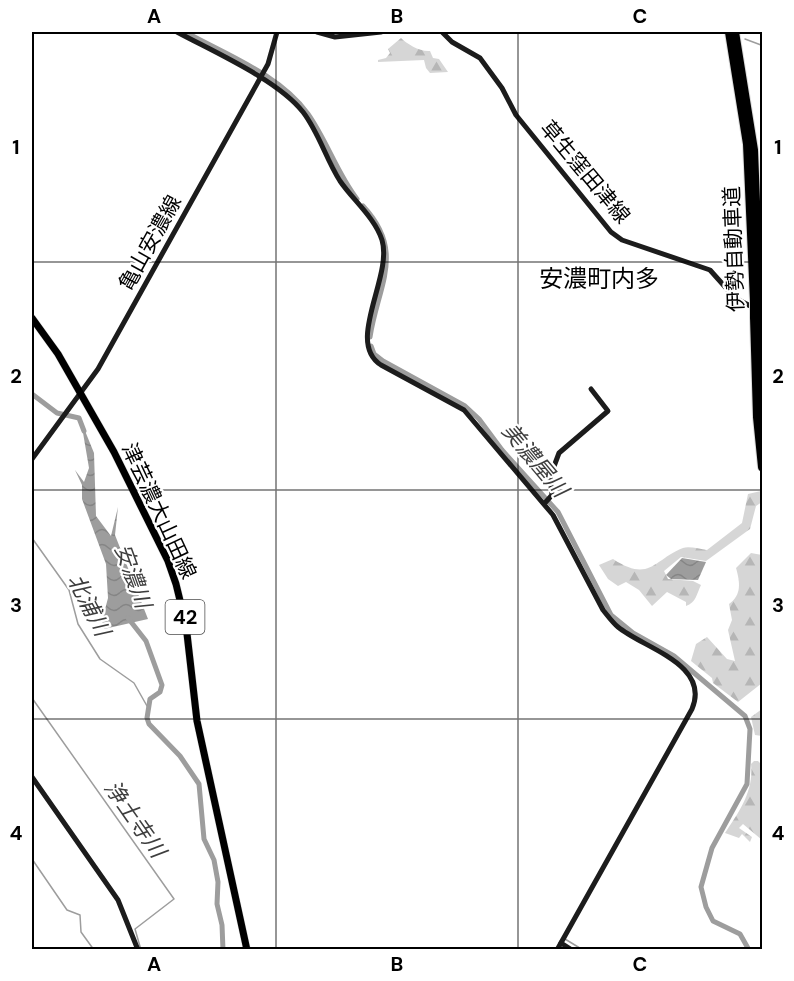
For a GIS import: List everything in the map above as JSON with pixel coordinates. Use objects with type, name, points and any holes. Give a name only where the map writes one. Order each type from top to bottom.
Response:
[{"type":"highway","name":"伊勢自動車道","points":[[729,32],[742,102],[749,162],[762,389]]},
{"type":"highway","name":"伊勢自動車道","points":[[735,32],[754,150],[758,311],[756,396],[762,467]]},
{"type":"main road","name":"津芸濃大山田線","points":[[32,318],[58,354],[81,393],[147,518],[176,584],[185,617],[196,721],[247,950]]},
{"type":"street","points":[[177,32],[262,76],[290,98],[303,112],[340,180],[374,223],[382,242],[384,267],[366,336],[371,356],[381,365],[464,411],[547,501],[603,610],[617,627],[662,653],[686,671],[690,678],[694,694],[692,709],[557,950]]},
{"type":"street","name":"亀山安濃線","points":[[32,459],[81,393],[120,329],[262,76],[271,55],[276,32]]},
{"type":"street","points":[[317,32],[335,37],[381,32]]},
{"type":"street","name":"草生窪田津線","points":[[442,32],[482,61],[502,88],[516,115],[611,232],[622,240],[710,270],[735,297],[758,311]]},
{"type":"street","points":[[547,501],[550,477],[559,453],[608,411],[591,389]]},
{"type":"street","points":[[32,777],[118,900],[138,950]]},
{"type":"street","points":[[561,943],[572,950]]},
{"type":"green space","points":[[401,38],[414,47],[430,51],[433,58],[439,59],[448,72],[430,73],[424,60],[378,62],[386,58],[390,53],[388,49]]},
{"type":"green space","points":[[761,491],[762,502],[756,506],[750,529],[706,561],[681,557],[664,571],[668,579],[693,581],[701,585],[696,597],[689,605],[686,606],[686,602],[667,592],[652,606],[639,590],[626,582],[618,586],[608,579],[599,565],[613,559],[625,566],[643,569],[651,567],[683,548],[707,550],[742,523],[748,494]]},
{"type":"green space","points":[[751,553],[762,555],[762,683],[738,702],[713,683],[712,678],[691,661],[696,644],[707,637],[727,659],[735,661],[728,630],[732,620],[729,604],[736,597],[739,588],[736,568]]},
{"type":"green space","points":[[762,709],[762,736],[755,735],[751,717]]},
{"type":"green space","points":[[754,761],[762,765],[762,840],[743,824],[739,828],[752,837],[750,842],[742,834],[739,838],[725,833],[748,792],[751,764]]},
{"type":"water","points":[[81,421],[94,453],[96,516],[111,536],[118,507],[115,535],[148,619],[104,629],[102,621],[108,598],[106,564],[82,499],[82,485],[75,470],[84,482],[89,468]]},
{"type":"water","points":[[682,558],[706,562],[698,580],[671,579],[666,575]]},
{"type":"waterway","name":"美濃屋川","points":[[185,32],[252,67],[283,88],[296,100],[315,124],[357,199]]},
{"type":"waterway","points":[[745,39],[761,45],[762,48]]},
{"type":"waterway","name":"美濃屋川","points":[[363,206],[376,223],[386,254],[383,285],[370,337]]},
{"type":"waterway","name":"美濃屋川","points":[[371,346],[374,354],[383,361],[465,406],[479,419],[502,450],[558,512],[611,615],[633,633],[674,656],[745,716],[750,729],[747,784],[712,848],[701,887],[706,907],[713,921],[740,934],[749,950]]},
{"type":"waterway","name":"安濃川","points":[[32,394],[57,413],[79,418],[84,431]]},
{"type":"waterway","name":"北浦川","points":[[32,538],[69,590],[78,624],[100,659],[134,683],[147,706]]},
{"type":"waterway","name":"安濃川","points":[[128,618],[146,641],[162,685],[160,692],[150,699],[147,718],[149,724],[180,756],[199,784],[204,839],[214,860],[218,882],[217,904],[222,925],[223,950]]},
{"type":"waterway","name":"浄土寺川","points":[[32,698],[174,899],[135,929],[141,950]]},
{"type":"waterway","points":[[32,859],[67,910],[80,915],[81,932],[94,950]]},
{"type":"waterway","points":[[565,939],[583,950]]},
{"type":"district","name":"安濃町内多","points":[[599,278]]}]
